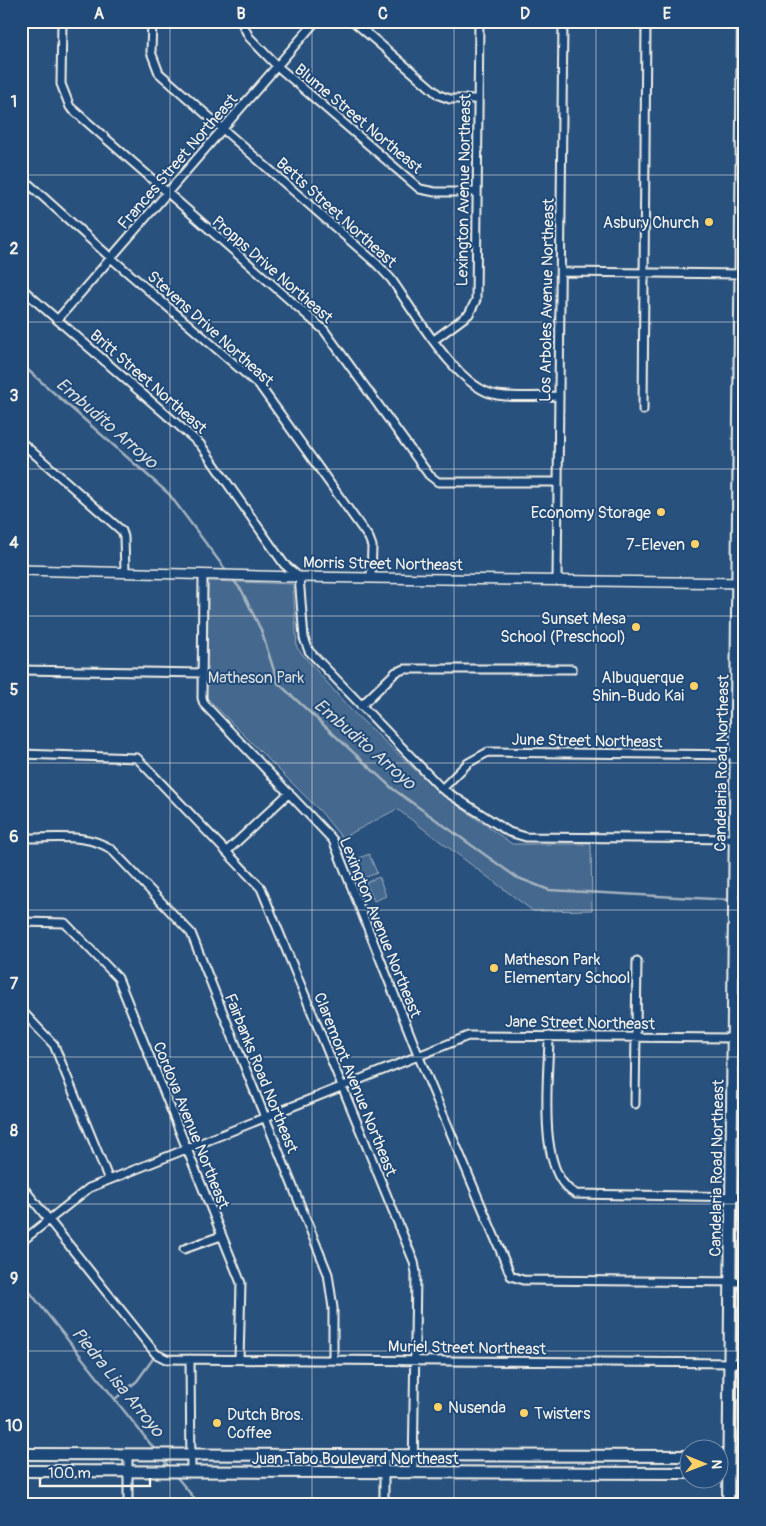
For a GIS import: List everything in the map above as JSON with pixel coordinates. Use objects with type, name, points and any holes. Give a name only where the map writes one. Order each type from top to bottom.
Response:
[{"type":"main road","name":"Candelaria Road Northeast","points":[[725,1438],[729,1365],[730,1197],[734,1038],[734,887],[740,839],[743,21]]},
{"type":"main road","name":"Candelaria Road Northeast","points":[[742,1505],[744,1456],[743,1282],[745,1178]]},
{"type":"main road","name":"Juan Tabo Boulevard Northeast","points":[[21,1454],[678,1456]]},
{"type":"main road","points":[[728,1456],[744,1456]]},
{"type":"main road","name":"Juan Tabo Boulevard Northeast","points":[[21,1471],[678,1473]]},
{"type":"main road","points":[[728,1473],[743,1473]]},
{"type":"main road","name":"Candelaria Road Northeast","points":[[725,1488],[728,1505]]},
{"type":"street","name":"Propps Drive Northeast","points":[[62,21],[61,84],[70,107],[324,330],[438,482],[558,482]]},
{"type":"street","name":"Betts Street Northeast","points":[[152,21],[151,52],[159,73],[377,264],[391,279],[462,377],[480,389],[497,395],[559,396]]},
{"type":"street","name":"Frances Street Northeast","points":[[58,319],[316,21]]},
{"type":"street","points":[[353,21],[439,95],[450,99],[478,99]]},
{"type":"street","name":"Lexington Avenue Northeast","points":[[434,340],[469,314],[476,300],[479,21]]},
{"type":"street","name":"Los Arboles Avenue Northeast","points":[[557,580],[563,21]]},
{"type":"street","points":[[643,410],[646,21]]},
{"type":"street","name":"Blume Street Northeast","points":[[242,23],[249,37],[277,66],[420,189],[435,192],[477,192]]},
{"type":"street","name":"Stevens Drive Northeast","points":[[21,177],[111,258],[260,386],[369,538],[372,546],[372,578]]},
{"type":"street","points":[[561,272],[743,274]]},
{"type":"street","name":"Britt Street Northeast","points":[[21,288],[200,444],[284,564],[300,577]]},
{"type":"street","points":[[21,442],[122,531],[124,537],[124,572]]},
{"type":"street","name":"Morris Street Northeast","points":[[21,570],[300,577],[741,583]]},
{"type":"street","name":"Lexington Avenue Northeast","points":[[203,575],[202,698],[204,704],[333,840],[418,1056],[511,1276],[523,1280],[730,1281]]},
{"type":"street","points":[[300,577],[304,638],[309,652],[442,789],[509,832],[526,837],[740,839]]},
{"type":"street","points":[[361,706],[396,672],[404,669],[572,669]]},
{"type":"street","points":[[21,670],[202,673]]},
{"type":"street","name":"June Street Northeast","points":[[442,789],[468,763],[488,752],[740,755]]},
{"type":"street","name":"Claremont Avenue Northeast","points":[[21,754],[137,758],[261,888],[414,1262],[416,1272],[413,1472]]},
{"type":"street","points":[[227,851],[289,793]]},
{"type":"street","name":"Fairbanks Road Northeast","points":[[21,838],[90,839],[102,842],[112,850],[191,933],[328,1274],[333,1308],[333,1359]]},
{"type":"street","name":"Cordova Avenue Northeast","points":[[21,922],[65,924],[118,978],[241,1283],[239,1359]]},
{"type":"street","points":[[635,1104],[637,961]]},
{"type":"street","points":[[21,1010],[54,1045],[109,1180]]},
{"type":"street","name":"Jane Street Northeast","points":[[21,1242],[89,1188],[418,1056],[476,1035],[734,1038],[745,1042]]},
{"type":"street","points":[[549,1036],[549,1144],[566,1190],[576,1194],[744,1197]]},
{"type":"street","name":"Muriel Street Northeast","points":[[21,1185],[156,1354],[166,1359],[333,1359],[729,1365],[743,1363]]},
{"type":"street","points":[[184,1249],[221,1236]]},
{"type":"street","points":[[730,1281],[743,1282]]},
{"type":"street","points":[[190,1359],[191,1472]]},
{"type":"street","points":[[128,1454],[128,1505]]},
{"type":"street","points":[[384,1456],[384,1505]]},
{"type":"green space","name":"Matheson Park","points":[[208,581],[293,584],[297,648],[350,709],[440,793],[512,844],[591,844],[592,910],[533,911],[397,809],[342,838],[321,812],[206,697]]},
{"type":"green space","points":[[369,854],[377,873],[364,878],[357,859]]},
{"type":"green space","points":[[379,877],[386,896],[374,901],[366,882]]},
{"type":"waterway","name":"Embudito Arroyo","points":[[21,364],[169,494],[228,573]]},
{"type":"waterway","name":"Embudito Arroyo","points":[[231,577],[242,591],[261,630],[278,683],[393,789],[516,877],[549,890],[731,900]]},
{"type":"waterway","name":"Embudito Arroyo","points":[[736,900],[745,900]]},
{"type":"waterway","name":"Piedra Lisa Arroyo","points":[[21,1281],[156,1451]]},
{"type":"waterway","points":[[115,1399],[137,1381],[155,1356]]},
{"type":"waterway","name":"Piedra Lisa Arroyo","points":[[161,1457],[170,1468]]},
{"type":"waterway","name":"Piedra Lisa Arroyo","points":[[175,1475],[195,1499]]},
{"type":"place","name":"Asbury Church","points":[[709,222]]},
{"type":"place","name":"Economy Storage","points":[[661,512]]},
{"type":"place","name":"7-Eleven","points":[[695,544]]},
{"type":"place","name":"Sunset Mesa School (Preschool)","points":[[636,627]]},
{"type":"place","name":"Albuquerque Shin-Budo Kai","points":[[694,686]]},
{"type":"place","name":"Matheson Park Elementary School","points":[[494,968]]},
{"type":"place","name":"Nusenda","points":[[438,1407]]},
{"type":"place","name":"Twisters","points":[[524,1413]]},
{"type":"place","name":"Dutch Bros. Coffee","points":[[217,1423]]}]
